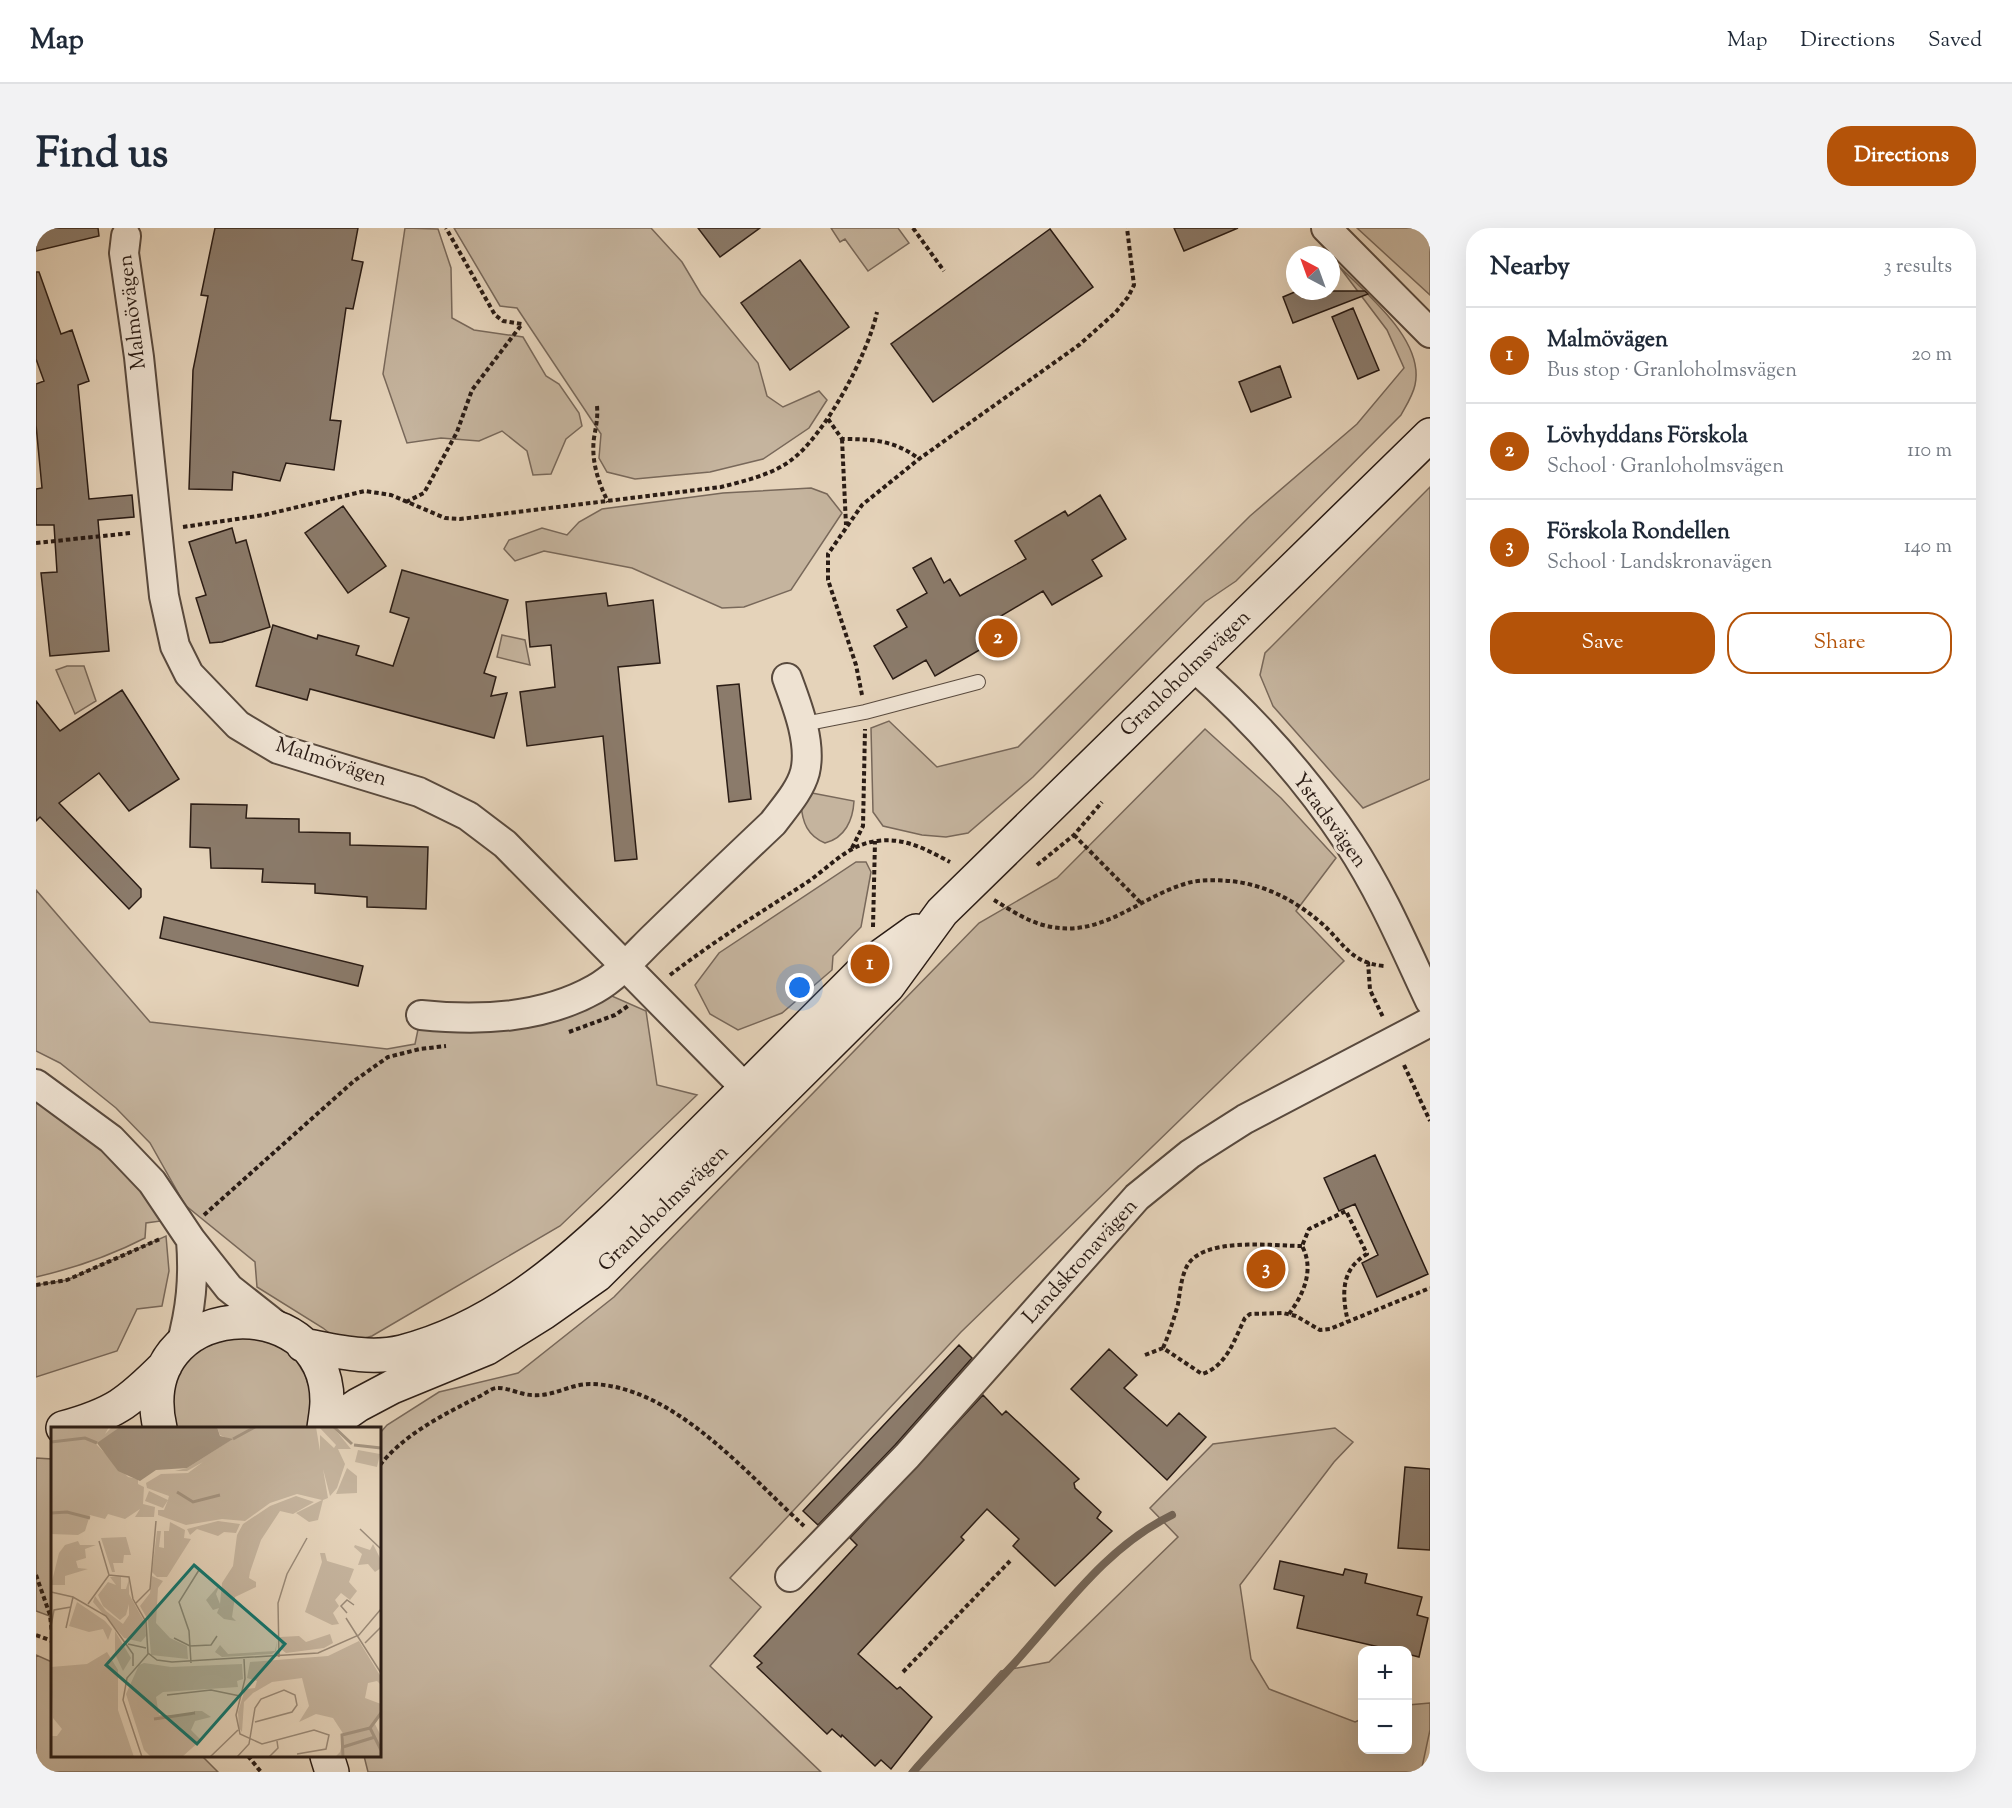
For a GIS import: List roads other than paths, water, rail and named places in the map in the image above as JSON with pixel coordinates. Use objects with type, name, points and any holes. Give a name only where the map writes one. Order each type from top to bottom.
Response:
[{"type":"street","points":[[1326,228],[1430,333]]},
{"type":"street","name":"Malmövägen","points":[[126,236],[124,253],[139,357],[164,596],[175,646],[189,674],[238,725],[278,748],[419,792],[468,816],[505,844],[756,1099]]},
{"type":"street","name":"Granloholmsvägen","points":[[67,1427],[102,1417],[135,1396],[174,1355],[209,1326],[231,1320],[255,1321],[292,1337],[373,1356],[401,1352],[478,1324],[529,1290],[888,986],[942,912],[1430,435]]},
{"type":"street","name":"Ystadsvägen","points":[[1193,666],[1233,701],[1314,795],[1382,899],[1430,1001]]},
{"type":"street","points":[[421,1015],[467,1020],[516,1015],[562,1003],[596,989],[624,965],[773,823],[792,797],[805,772],[804,724],[787,678]]},
{"type":"street","name":"Landskronavägen","points":[[790,1577],[907,1456],[1137,1197],[1190,1154],[1245,1119],[1430,1022]]},
{"type":"street","points":[[36,1084],[111,1139],[152,1182],[194,1274],[192,1298],[174,1355],[158,1394],[160,1427]]},
{"type":"street","name":"Granloholmsvägen","points":[[325,1427],[358,1405],[392,1387],[487,1348],[588,1282],[651,1224],[756,1099]]},
{"type":"street","points":[[178,1238],[229,1288],[292,1337],[313,1358],[325,1386],[327,1401],[324,1427]]},
{"type":"street","points":[[36,1428],[51,1430]]},
{"type":"street","points":[[328,1757],[332,1772]]},
{"type":"lane","points":[[804,724],[865,712],[978,682]]},
{"type":"waterway","points":[[913,1772],[1104,1563],[1125,1545],[1172,1515]]},
{"type":"place","name":"Lövhyddans Förskola","points":[[998,638]]},
{"type":"place","name":"Malmövägen","points":[[870,964]]},
{"type":"place","name":"Förskola Rondellen","points":[[1266,1269]]}]
